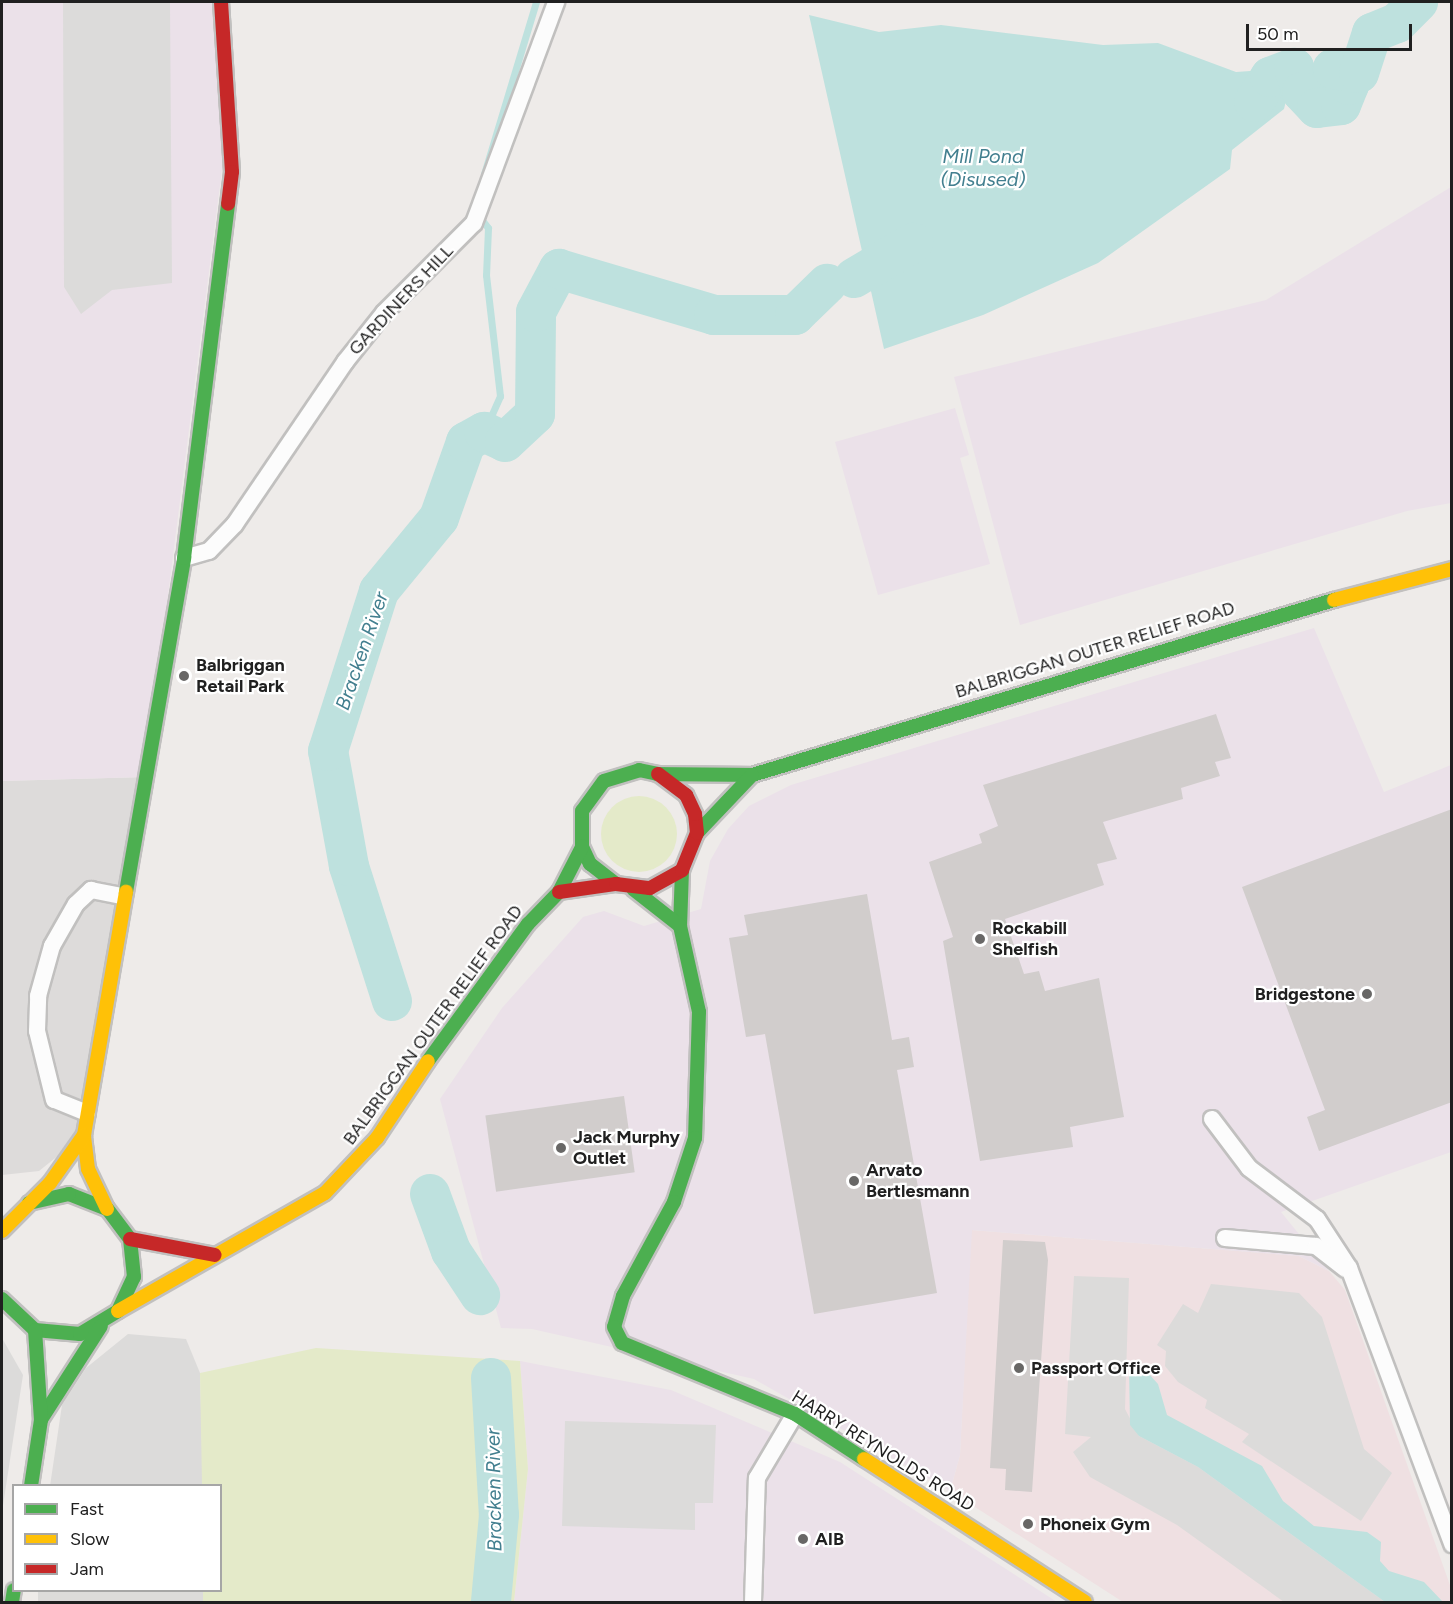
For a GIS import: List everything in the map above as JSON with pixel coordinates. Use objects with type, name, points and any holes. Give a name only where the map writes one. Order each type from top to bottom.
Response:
[{"type":"street","points":[[41,1420],[101,1326],[118,1311],[134,1277],[130,1239],[107,1209],[88,1169],[84,1136],[123,896],[184,558],[232,172],[221,2]]},
{"type":"street","name":"GARDINERS HILL","points":[[184,558],[209,551],[235,524],[345,362],[390,307],[478,216],[556,2]]},
{"type":"street","name":"BALBRIGGAN OUTER RELIEF ROAD","points":[[657,774],[752,775],[1235,625],[1452,569]]},
{"type":"street","points":[[633,889],[666,882],[682,870],[697,833],[686,795],[657,774],[639,770],[604,781],[582,811],[582,847],[596,870],[616,884],[633,889],[680,927]]},
{"type":"street","name":"BALBRIGGAN OUTER RELIEF ROAD","points":[[697,833],[752,775]]},
{"type":"street","name":"BALBRIGGAN OUTER RELIEF ROAD","points":[[118,1311],[325,1193],[377,1138],[461,1012],[528,924],[559,892],[582,847]]},
{"type":"street","name":"HARRY REYNOLDS ROAD","points":[[682,870],[680,927],[699,1012],[695,1138],[674,1202],[623,1296],[614,1327],[622,1343],[638,1351],[718,1378],[795,1414],[1085,1602]]},
{"type":"street","points":[[559,892],[616,884]]},
{"type":"street","points":[[87,1113],[54,1100],[37,1031],[38,996],[52,946],[76,904],[91,890],[123,896]]},
{"type":"street","points":[[1212,1119],[1249,1168],[1317,1219],[1351,1274],[1452,1544]]},
{"type":"street","points":[[2,1231],[29,1203],[84,1136]]},
{"type":"street","points":[[29,1203],[69,1194],[107,1209]]},
{"type":"street","points":[[1225,1238],[1316,1246],[1351,1274]]},
{"type":"street","points":[[130,1239],[215,1255]]},
{"type":"street","points":[[2,1299],[35,1330],[57,1336],[101,1326]]},
{"type":"street","points":[[30,1484],[41,1420],[35,1330]]},
{"type":"street","points":[[753,1602],[757,1478],[795,1414]]},
{"type":"shaded area","points":[[2,2],[221,2],[231,98],[145,777],[2,781]]},
{"type":"shaded area","points":[[63,2],[170,2],[172,283],[112,290],[81,314],[64,287]]},
{"type":"shaded area","points":[[1451,187],[1451,503],[1407,511],[1020,625],[954,377],[1266,300]]},
{"type":"shaded area","points":[[955,408],[969,455],[960,458],[990,564],[878,595],[835,442]]},
{"type":"shaded area","points":[[1314,628],[1384,792],[1451,765],[1451,1152],[1281,1212],[1329,1271],[1299,1256],[972,1230],[960,1455],[950,1491],[754,1379],[532,1329],[501,1328],[440,1099],[502,1008],[583,917],[604,911],[644,926],[701,909],[710,861],[728,829],[749,806],[791,785]]},
{"type":"shaded area","points":[[145,777],[84,1135],[39,1171],[2,1175],[2,781]]},
{"type":"shaded area","points":[[971,1230],[1299,1256],[1329,1271],[1345,1290],[1451,1588],[1451,1602],[1123,1602],[950,1491],[960,1455]]},
{"type":"shaded area","points":[[1074,1276],[1129,1278],[1125,1409],[1139,1436],[1198,1467],[1385,1602],[1284,1602],[1177,1525],[1090,1477],[1073,1452],[1091,1437],[1065,1434]]},
{"type":"shaded area","points":[[1211,1284],[1299,1293],[1322,1317],[1364,1449],[1392,1473],[1361,1521],[1242,1442],[1249,1434],[1205,1408],[1207,1400],[1178,1382],[1165,1366],[1166,1351],[1157,1345],[1183,1304],[1198,1313]]},
{"type":"shaded area","points":[[128,1334],[186,1339],[200,1373],[203,1484],[50,1484],[62,1405],[86,1368]]},
{"type":"shaded area","points":[[2,1338],[23,1375],[2,1512]]},
{"type":"shaded area","points":[[520,1361],[671,1390],[840,1462],[1057,1602],[514,1602],[528,1469]]},
{"type":"shaded area","points":[[565,1421],[716,1425],[713,1503],[695,1503],[695,1530],[562,1526]]},
{"type":"shaded area","points":[[38,1592],[203,1592],[203,1602],[38,1602]]},
{"type":"green space","points":[[639,796],[653,799],[666,807],[674,820],[677,834],[674,848],[666,861],[653,869],[639,872],[625,869],[612,861],[604,848],[601,834],[604,820],[612,807],[625,799]]},
{"type":"green space","points":[[316,1348],[520,1361],[528,1469],[514,1602],[203,1602],[203,1592],[222,1592],[222,1484],[202,1484],[200,1373]]},
{"type":"water","name":"Mill Pond (Disused)","points":[[809,15],[879,32],[941,25],[1103,45],[1158,43],[1236,72],[1294,68],[1284,109],[1232,150],[1230,169],[1098,263],[983,315],[884,349]]},
{"type":"water","points":[[1138,1362],[1158,1384],[1167,1415],[1262,1466],[1283,1501],[1314,1526],[1367,1532],[1381,1542],[1380,1561],[1389,1571],[1424,1582],[1443,1602],[1385,1602],[1198,1467],[1139,1436],[1130,1425],[1129,1364]]},
{"type":"building","name":"Rockabill Shelfish","points":[[1216,714],[1231,758],[1215,762],[1220,776],[1181,788],[1183,799],[1103,822],[1117,859],[1097,864],[1104,885],[1005,919],[1024,974],[1039,971],[1045,991],[1099,978],[1124,1117],[1070,1127],[1073,1147],[980,1161],[943,941],[953,937],[929,862],[982,843],[979,834],[998,826],[983,785]]},
{"type":"building","name":"Bridgestone","points":[[1452,809],[1452,1102],[1319,1151],[1307,1117],[1325,1110],[1242,887]]},
{"type":"building","name":"Arvato Bertlesmann","points":[[867,894],[892,1040],[909,1037],[914,1067],[897,1070],[937,1293],[814,1314],[765,1034],[746,1037],[729,938],[748,935],[744,915]]},
{"type":"building","name":"Jack Murphy Outlet","points":[[624,1096],[635,1172],[496,1192],[485,1115]]},
{"type":"building","name":"Passport Office","points":[[1003,1240],[1045,1242],[1048,1260],[1032,1492],[1005,1490],[1006,1469],[990,1468]]},
{"type":"waterway","points":[[484,174],[536,2]]},
{"type":"waterway","name":"Bracken River","points":[[1254,102],[1270,77],[1294,68],[1302,92],[1317,108],[1341,105],[1349,85],[1333,69],[1359,73],[1372,33],[1397,23],[1418,2]]},
{"type":"waterway","points":[[479,216],[488,228],[486,275],[500,396],[484,432]]},
{"type":"waterway","name":"Bracken River","points":[[854,278],[913,243]]},
{"type":"waterway","name":"Bracken River","points":[[392,1001],[349,866],[328,751],[379,591],[439,518],[466,442],[484,432],[505,442],[535,414],[536,312],[559,269],[714,315],[795,315],[827,284]]},
{"type":"waterway","name":"Bracken River","points":[[430,1194],[451,1251],[480,1295]]},
{"type":"waterway","name":"Bracken River","points":[[491,1378],[499,1515],[491,1602]]},
{"type":"traffic: fast","points":[[126,892],[184,558],[228,204]]},
{"type":"traffic: fast","points":[[657,774],[752,775],[1334,600]]},
{"type":"traffic: fast","points":[[616,884],[590,864],[582,847],[582,811],[604,781],[639,770],[658,774]]},
{"type":"traffic: fast","points":[[697,833],[752,775]]},
{"type":"traffic: fast","points":[[428,1061],[528,924],[559,892],[582,847]]},
{"type":"traffic: fast","points":[[682,870],[680,926],[699,1012],[695,1138],[674,1202],[623,1296],[614,1327],[622,1343],[795,1414],[864,1459]]},
{"type":"traffic: fast","points":[[633,889],[680,926]]},
{"type":"traffic: fast","points":[[2,1299],[35,1330],[80,1334],[118,1311],[134,1277],[130,1239],[107,1209],[69,1194],[29,1203]]},
{"type":"traffic: fast","points":[[42,1418],[101,1326]]},
{"type":"traffic: fast","points":[[31,1484],[41,1420],[35,1330]]},
{"type":"traffic: fast","points":[[12,1602],[14,1592]]},
{"type":"traffic: slow","points":[[1334,600],[1452,569]]},
{"type":"traffic: slow","points":[[107,1209],[88,1169],[84,1135],[126,892]]},
{"type":"traffic: slow","points":[[118,1311],[325,1193],[377,1138],[428,1061]]},
{"type":"traffic: slow","points":[[2,1231],[50,1183],[84,1135]]},
{"type":"traffic: slow","points":[[864,1459],[1085,1602]]},
{"type":"traffic: jam","points":[[221,2],[232,172],[228,204]]},
{"type":"traffic: jam","points":[[559,892],[616,884],[650,888],[682,870],[697,833],[695,814],[686,795],[658,774]]},
{"type":"traffic: jam","points":[[130,1239],[215,1255]]},
{"type":"place","name":"Balbriggan Retail Park","points":[[184,676]]},
{"type":"place","name":"Rockabill Shelfish","points":[[980,939]]},
{"type":"place","name":"Bridgestone","points":[[1367,994]]},
{"type":"place","name":"Jack Murphy Outlet","points":[[561,1148]]},
{"type":"place","name":"Arvato Bertlesmann","points":[[854,1181]]},
{"type":"place","name":"Passport Office","points":[[1019,1368]]},
{"type":"place","name":"Phoneix Gym","points":[[1028,1524]]},
{"type":"place","name":"AIB","points":[[803,1539]]}]
